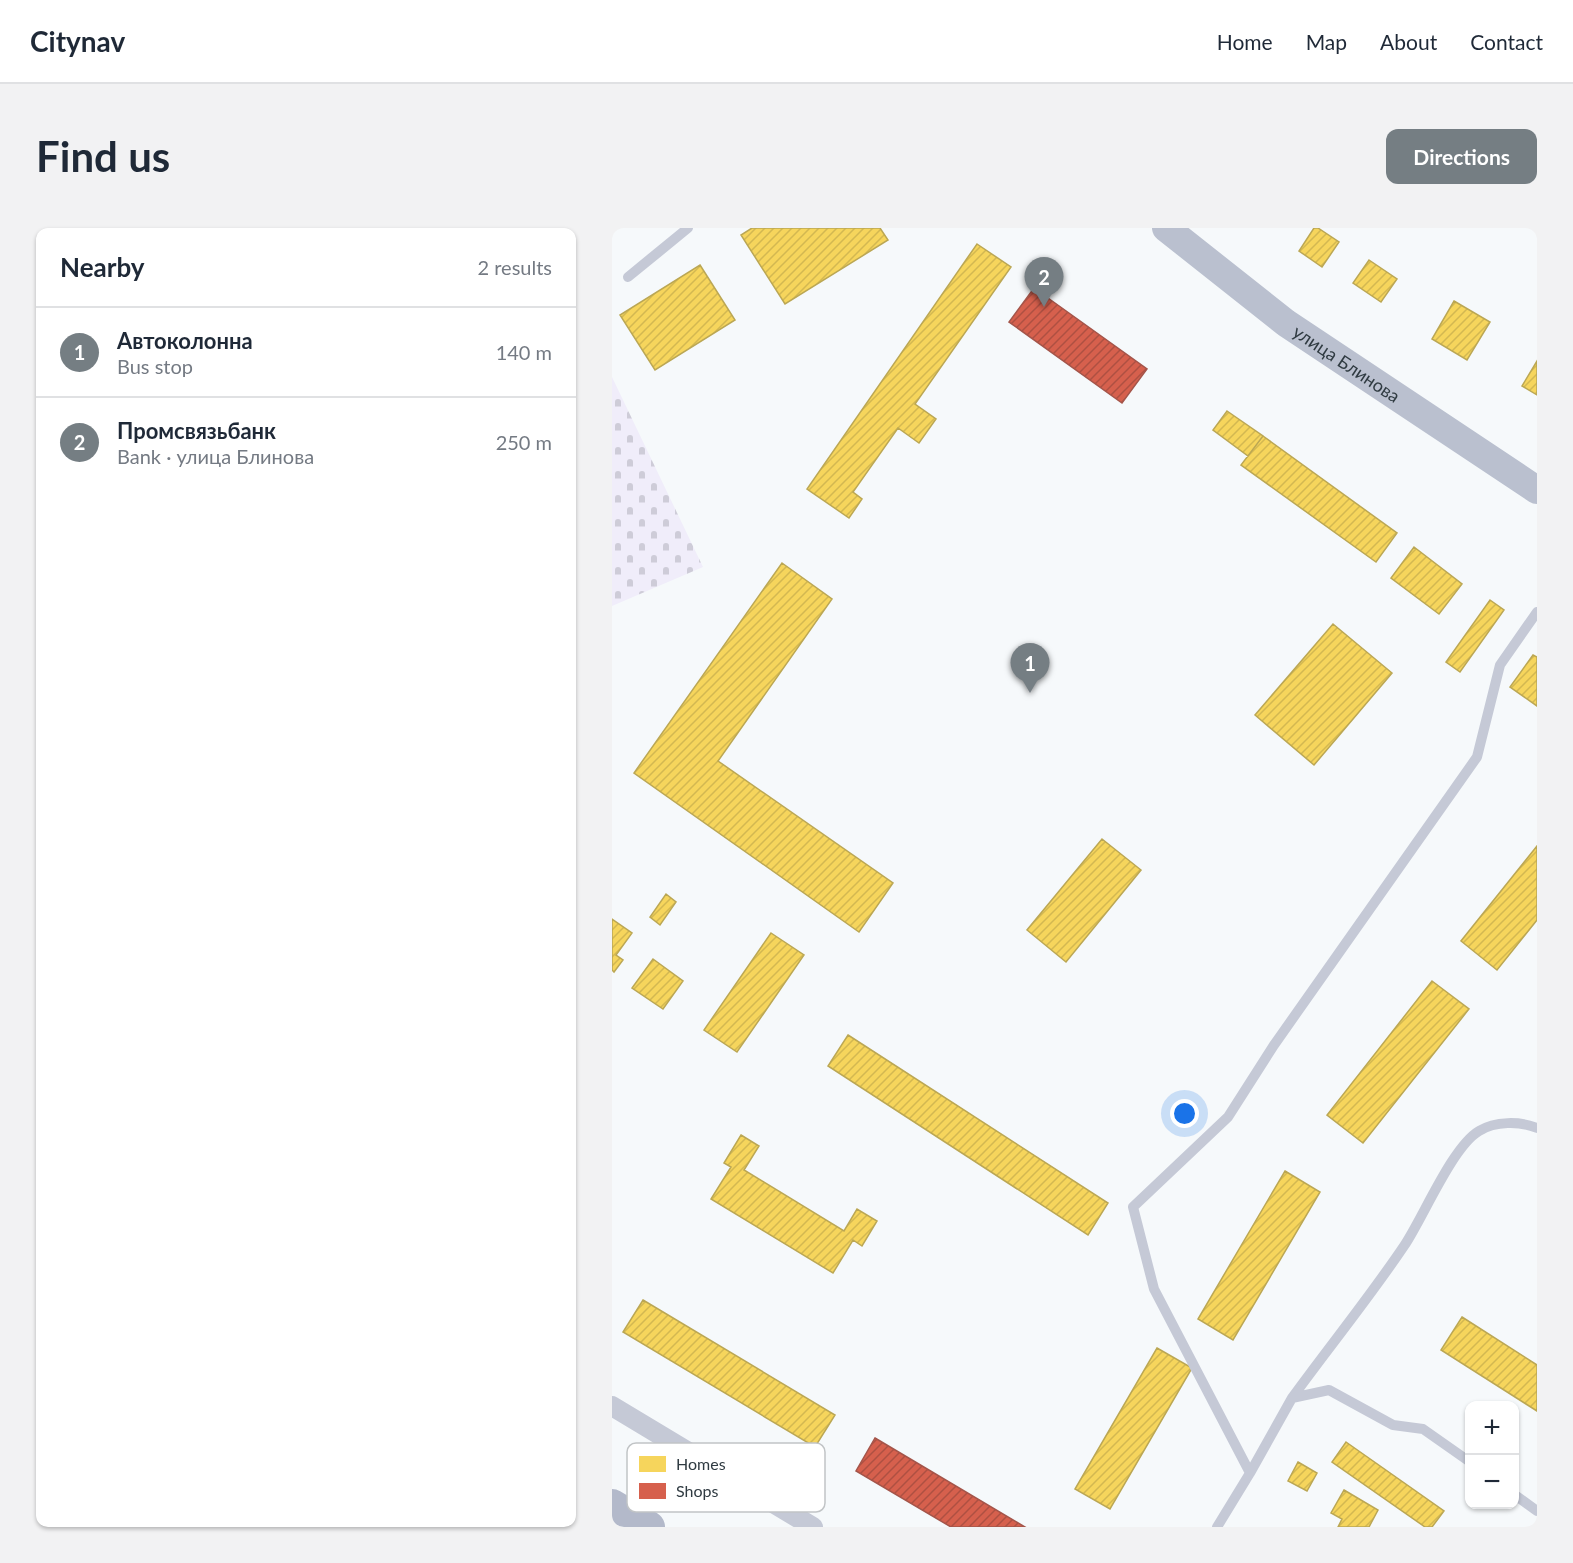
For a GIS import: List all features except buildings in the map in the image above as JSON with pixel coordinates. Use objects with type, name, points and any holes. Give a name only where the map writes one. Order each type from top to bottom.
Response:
[{"type":"main road","name":"улица Блинова","points":[[1166,228],[1286,323],[1537,490]]},
{"type":"main road","points":[[612,1505],[649,1527]]},
{"type":"street","points":[[612,1406],[673,1443]]},
{"type":"street","points":[[788,1512],[813,1527]]},
{"type":"lane","points":[[628,277],[688,228]]},
{"type":"lane","points":[[1250,1473],[1154,1289],[1133,1207],[1228,1117],[1274,1045],[1477,757],[1500,665],[1537,612]]},
{"type":"lane","points":[[1217,1527],[1292,1398],[1405,1244],[1457,1153],[1478,1131],[1502,1123],[1529,1125],[1537,1128]]},
{"type":"lane","points":[[1292,1398],[1329,1390],[1393,1425],[1423,1429],[1465,1458]]},
{"type":"lane","points":[[1519,1498],[1537,1511]]},
{"type":"green space","points":[[612,377],[703,567],[612,606]]},
{"type":"place","name":"Промсвязьбанк","points":[[1044,307]]},
{"type":"place","name":"Автоколонна","points":[[1030,693]]}]
